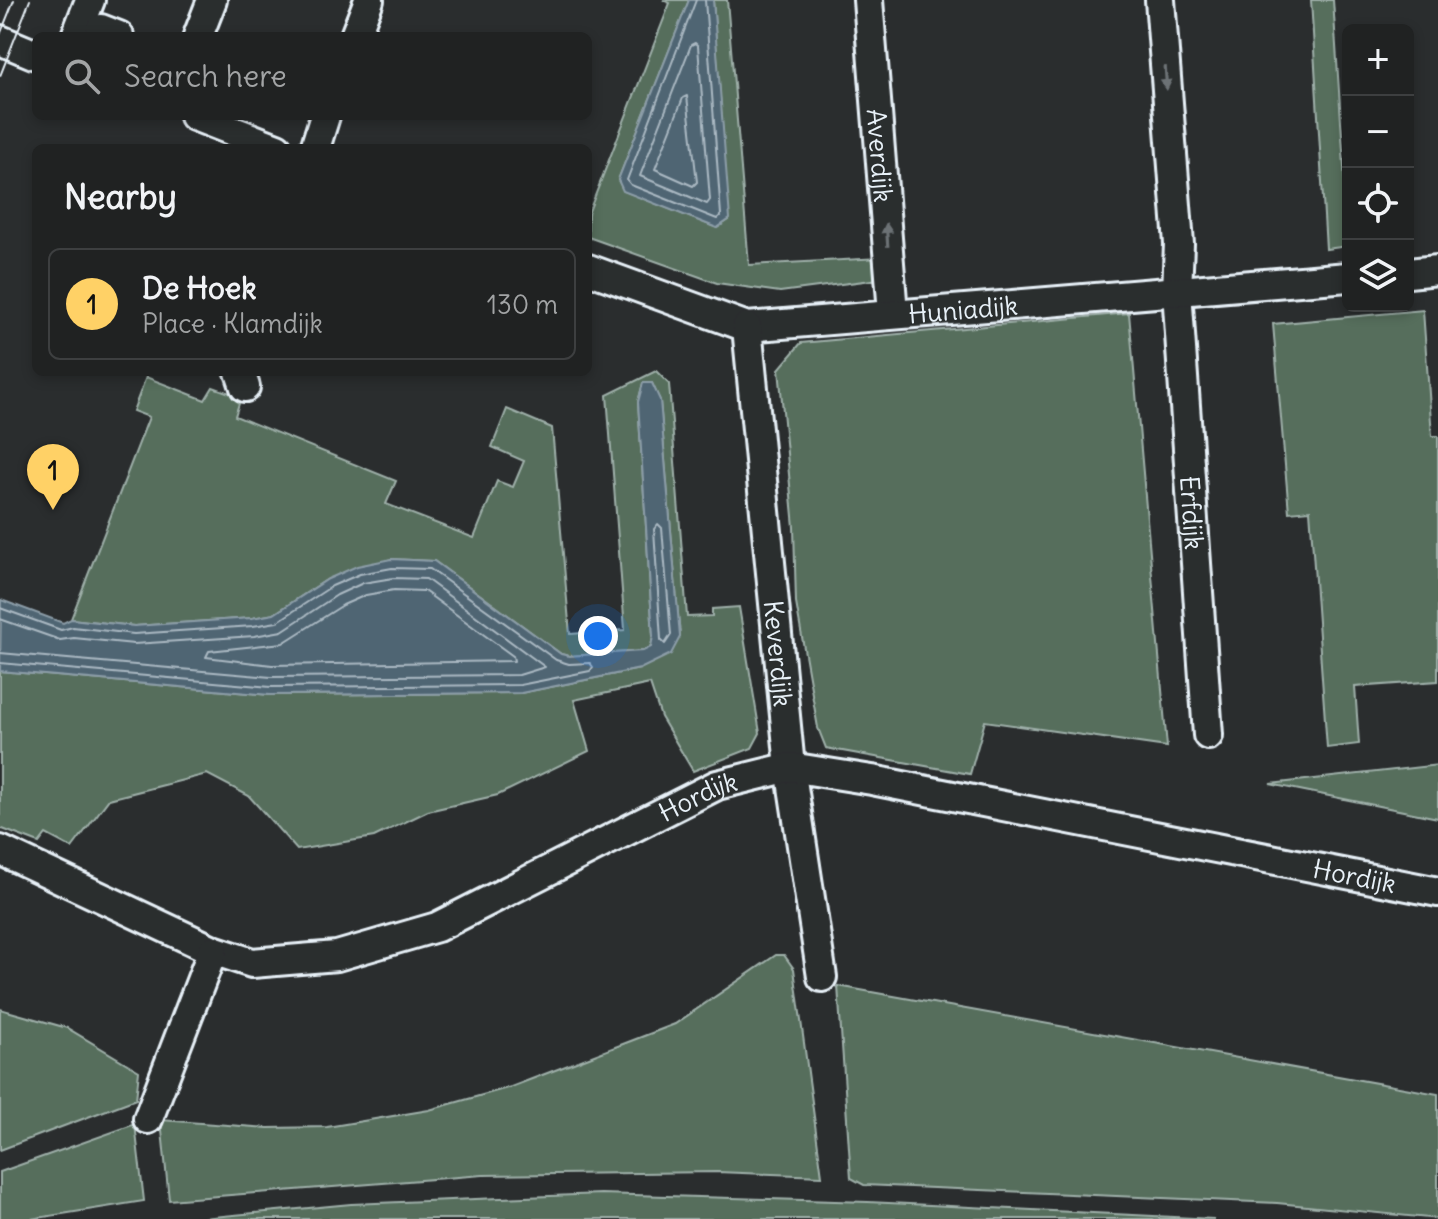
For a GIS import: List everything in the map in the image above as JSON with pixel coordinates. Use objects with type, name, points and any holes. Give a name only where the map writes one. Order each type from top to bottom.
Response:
[{"type":"street","points":[[78,32],[90,0]]},
{"type":"street","points":[[200,32],[212,0]]},
{"type":"street","points":[[357,32],[369,0]]},
{"type":"street","name":"Averdijk","points":[[868,0],[893,313]]},
{"type":"street","points":[[1160,0],[1179,244],[1177,291]]},
{"type":"street","points":[[0,40],[32,53]]},
{"type":"street","points":[[204,120],[267,144]]},
{"type":"street","points":[[316,144],[324,120]]},
{"type":"street","name":"Huniadijk","points":[[592,270],[747,327],[1342,277]]},
{"type":"street","points":[[1414,272],[1438,270]]},
{"type":"street","name":"Erfdijk","points":[[1177,291],[1208,735]]},
{"type":"street","name":"Keverdijk","points":[[747,327],[790,767],[822,977]]},
{"type":"street","name":"Hordijk","points":[[0,850],[213,950],[252,963],[337,956],[437,927],[717,785],[790,767],[1438,892]]},
{"type":"street","points":[[148,1119],[213,950]]},
{"type":"green space","points":[[663,0],[689,0],[618,180],[624,191],[717,228],[729,220],[713,0],[727,0],[749,265],[880,258],[879,279],[780,292],[717,283],[592,238],[592,204],[670,3]]},
{"type":"green space","points":[[1311,0],[1333,0],[1342,137],[1342,247],[1326,249]]},
{"type":"green space","points":[[1423,310],[1432,436],[1438,436],[1438,681],[1355,687],[1359,744],[1327,748],[1310,510],[1289,512],[1273,324]]},
{"type":"green space","points":[[1129,313],[1167,747],[985,721],[970,774],[826,748],[818,728],[796,603],[794,527],[779,369],[801,343]]},
{"type":"green space","points":[[656,371],[669,384],[687,617],[712,616],[712,609],[739,607],[760,733],[752,748],[693,771],[661,717],[650,684],[574,700],[589,751],[498,795],[428,811],[374,837],[297,850],[249,796],[207,774],[109,799],[72,848],[46,834],[39,843],[0,828],[0,671],[270,695],[521,693],[640,669],[680,637],[660,401],[652,383],[643,383],[638,402],[653,636],[651,647],[643,651],[561,654],[434,561],[391,559],[328,579],[274,614],[252,618],[134,626],[71,619],[149,417],[133,411],[146,377],[205,400],[213,387],[241,397],[235,416],[396,481],[386,504],[474,538],[497,481],[513,487],[524,461],[492,447],[507,409],[552,428],[570,634],[625,630],[607,395]]},
{"type":"green space","points":[[1438,765],[1438,818],[1270,784],[1279,783]]},
{"type":"green space","points":[[776,955],[784,955],[794,969],[822,1176],[717,1172],[483,1175],[169,1200],[161,1120],[268,1128],[327,1127],[429,1110],[511,1087],[675,1024]]},
{"type":"green space","points":[[838,986],[1438,1094],[1438,1219],[1277,1203],[864,1185],[851,1178]]},
{"type":"green space","points":[[0,1009],[67,1028],[139,1071],[136,1099],[0,1150]]},
{"type":"green space","points":[[135,1124],[144,1201],[31,1219],[0,1219],[0,1172]]},
{"type":"green space","points":[[601,1194],[868,1202],[1214,1219],[192,1219],[351,1204]]},
{"type":"water","points":[[689,0],[713,0],[730,219],[717,228],[623,191],[618,180]]},
{"type":"water","points":[[643,383],[652,383],[660,400],[680,637],[671,654],[640,669],[521,693],[270,695],[0,671],[1,600],[63,623],[71,619],[134,626],[252,618],[274,614],[328,579],[357,566],[391,559],[434,561],[561,654],[643,651],[651,647],[653,636],[638,402]]},
{"type":"tram line","points":[[0,35],[14,0]]},
{"type":"tram line","points":[[0,76],[30,0]]},
{"type":"place","name":"De Hoek","points":[[53,510]]}]
